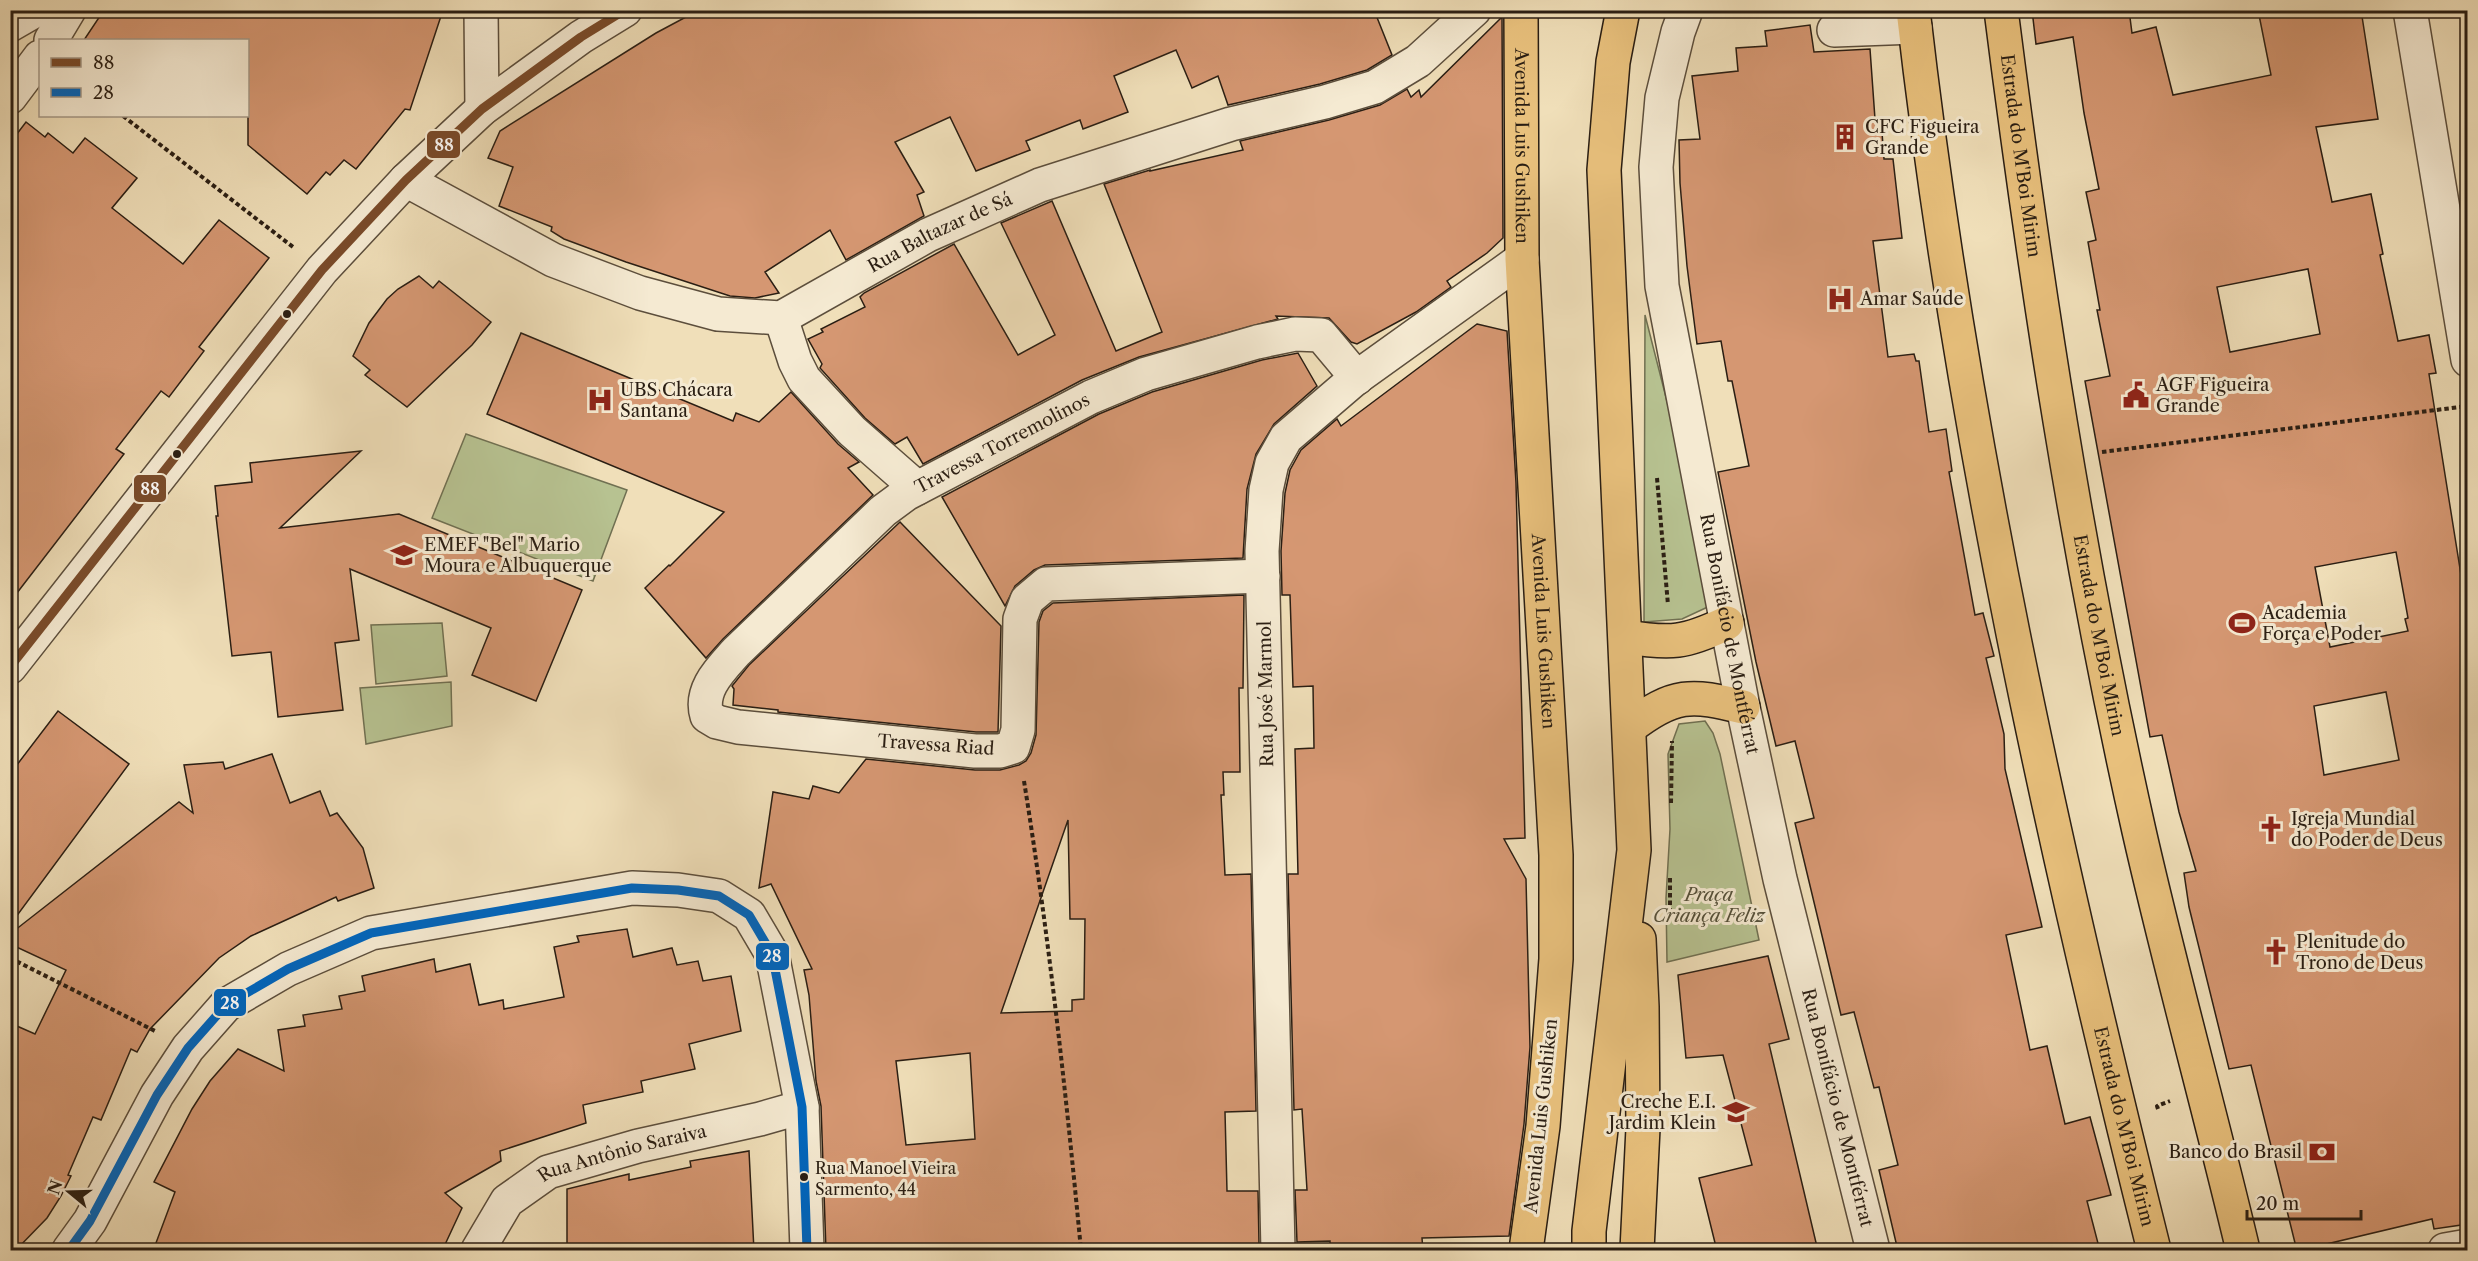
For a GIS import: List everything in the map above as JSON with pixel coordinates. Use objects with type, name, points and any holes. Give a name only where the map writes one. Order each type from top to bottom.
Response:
[{"type":"main road","name":"Avenida Luis Gushiken","points":[[1521,10],[1522,259],[1556,855],[1556,959],[1543,1126],[1526,1251]]},
{"type":"main road","points":[[1623,10],[1613,62],[1604,170],[1642,1007],[1643,1128],[1637,1251]]},
{"type":"main road","name":"Estrada do M'Boi Mirim","points":[[2001,10],[2065,457],[2139,831],[2205,1090],[2243,1251]]},
{"type":"main road","name":"Estrada do M'Boi Mirim","points":[[1914,19],[1928,129],[1967,381],[2004,591],[2035,749],[2154,1251]]},
{"type":"main road","points":[[1626,637],[1675,642],[1696,637],[1727,623]]},
{"type":"main road","points":[[1630,727],[1654,708],[1679,700],[1704,698],[1743,707]]},
{"type":"main road","points":[[1589,1251],[1588,1231],[1606,1098],[1634,850]]},
{"type":"street","points":[[10,25],[36,10]]},
{"type":"street","points":[[52,39],[69,10]]},
{"type":"street","points":[[481,10],[482,110]]},
{"type":"street","points":[[10,668],[322,270],[406,180],[482,110],[581,37],[625,10]]},
{"type":"street","name":"Rua Baltazar de Sá","points":[[781,318],[928,235],[1040,185],[1231,124],[1325,102],[1375,87],[1418,61],[1474,10]]},
{"type":"street","name":"Rua Bonifácio de Montférrat","points":[[1686,10],[1678,32],[1662,98],[1656,167],[1662,286],[1743,707],[1780,879],[1873,1251]]},
{"type":"street","points":[[2410,10],[2468,360]]},
{"type":"street","points":[[1834,30],[1914,19]]},
{"type":"street","points":[[10,97],[39,58]]},
{"type":"street","points":[[406,180],[553,260],[640,293],[718,314],[781,318],[795,361],[804,379],[852,430],[917,488]]},
{"type":"street","name":"Rua José Marmol","points":[[1278,1251],[1263,576],[1266,490],[1272,464],[1286,438],[1357,378],[1522,259]]},
{"type":"street","name":"Travessa Torremolinos","points":[[705,696],[714,677],[736,652],[883,512],[917,488],[1091,396],[1146,374],[1257,342],[1294,334],[1321,335],[1357,378]]},
{"type":"street","name":"Travessa Riad","points":[[705,696],[707,716],[717,722],[738,727],[975,751],[1000,751],[1013,747],[1018,730],[1020,619],[1027,600],[1046,584],[1263,576]]},
{"type":"street","points":[[69,1251],[90,1221],[157,1095],[188,1048],[226,1005],[288,969],[371,933],[632,888],[678,890],[719,896],[749,915],[772,954],[801,1107],[807,1251]]},
{"type":"street","name":"Rua Antônio Saraiva","points":[[478,1251],[507,1201],[548,1172],[638,1146],[760,1119],[801,1107]]},
{"type":"street","points":[[2445,1251],[2468,1246]]},
{"type":"path","points":[[124,117],[322,270]]},
{"type":"path","points":[[2065,457],[2468,406]]},
{"type":"path","points":[[1013,747],[1022,767],[1046,920],[1066,1092],[1080,1251]]},
{"type":"path","points":[[10,958],[188,1048]]},
{"type":"path","points":[[2159,1116],[2157,1106],[2205,1090]]},
{"type":"green space","points":[[1645,315],[1673,425],[1712,605],[1682,619],[1644,622]]},
{"type":"green space","points":[[466,434],[627,490],[593,581],[432,518]]},
{"type":"green space","points":[[442,623],[447,676],[376,684],[371,625]]},
{"type":"green space","points":[[451,682],[452,726],[366,744],[360,688]]},
{"type":"green space","name":"Praça Criança Feliz","points":[[1705,721],[1713,733],[1720,754],[1759,940],[1667,962],[1666,898],[1670,829],[1668,754],[1679,724]]},
{"type":"building","points":[[104,10],[443,10],[410,110],[405,109],[356,169],[344,160],[330,175],[326,172],[307,194],[248,145],[249,39],[85,39]]},
{"type":"building","points":[[699,10],[1374,10],[1392,55],[1367,70],[1320,84],[1228,105],[1218,76],[1192,88],[1176,50],[1114,76],[1128,112],[1083,129],[1080,120],[1026,141],[1030,150],[976,171],[950,117],[895,142],[924,192],[917,195],[924,216],[846,260],[830,230],[765,272],[779,293],[755,298],[730,296],[626,262],[564,239],[551,231],[552,227],[499,206],[513,167],[488,158],[500,131],[656,33]]},
{"type":"building","points":[[2032,10],[2129,10],[2132,33],[2156,27],[2173,95],[2271,75],[2258,10],[2361,10],[2378,119],[2316,127],[2332,202],[2371,194],[2383,254],[2380,255],[2398,341],[2429,335],[2436,373],[2429,374],[2468,619],[2468,1224],[2434,1229],[2432,1219],[2297,1251],[2251,1065],[2229,1069],[2189,907],[2184,873],[2196,871],[2179,812],[2162,735],[2150,737],[2085,381],[2110,376],[2097,310],[2100,310],[2088,242],[2096,240],[2086,192],[2099,189],[2084,113],[2073,37],[2036,44]],"holes":[[[2308,269],[2320,334],[2230,352],[2217,287]],[[2396,552],[2408,618],[2405,619],[2408,631],[2330,647],[2315,567]],[[2386,692],[2399,760],[2324,775],[2314,706]]]},
{"type":"building","points":[[1502,17],[1503,238],[1487,253],[1447,281],[1451,287],[1416,312],[1357,344],[1351,342],[1329,318],[1276,316],[1278,319],[1139,357],[1082,380],[923,464],[907,437],[895,444],[865,418],[820,368],[822,364],[808,339],[823,332],[821,329],[865,307],[860,297],[864,293],[954,244],[1018,355],[1055,335],[1001,223],[1052,201],[1116,351],[1162,332],[1104,184],[1150,170],[1243,150],[1240,141],[1329,120],[1380,105],[1407,89],[1411,97],[1419,90],[1421,97]]},
{"type":"building","points":[[1810,25],[1814,52],[1870,49],[1875,119],[1881,119],[1884,159],[1893,159],[1902,238],[1873,241],[1888,357],[1914,354],[1916,361],[1919,361],[1929,432],[1946,429],[1952,471],[1949,472],[1975,615],[1983,613],[1994,656],[1986,658],[2004,734],[2005,769],[2042,927],[2006,935],[2030,1050],[2047,1046],[2065,1124],[2090,1117],[2111,1195],[2087,1201],[2100,1251],[1898,1251],[1879,1170],[1898,1165],[1879,1087],[1874,1088],[1854,1012],[1841,1015],[1795,823],[1814,818],[1795,741],[1776,746],[1756,662],[1718,472],[1749,466],[1732,381],[1728,381],[1721,341],[1697,344],[1687,266],[1679,140],[1700,139],[1692,76],[1738,71],[1736,48],[1767,46],[1765,31]]},
{"type":"building","points":[[26,122],[45,137],[48,133],[73,153],[85,138],[137,178],[112,208],[183,264],[219,220],[269,258],[199,347],[204,351],[169,397],[161,391],[116,449],[124,454],[10,602],[10,143]]},
{"type":"building","points":[[419,276],[433,288],[439,281],[491,322],[472,345],[407,407],[365,375],[370,370],[353,356],[369,323],[387,299]]},
{"type":"building","points":[[1477,324],[1507,331],[1516,483],[1525,838],[1504,839],[1526,879],[1530,1047],[1524,1124],[1509,1236],[1422,1238],[1423,1251],[1330,1251],[1330,1241],[1297,1242],[1295,1190],[1307,1190],[1302,1109],[1294,1110],[1288,874],[1298,874],[1295,749],[1314,748],[1313,686],[1293,687],[1290,595],[1282,595],[1281,551],[1285,493],[1290,470],[1301,450],[1337,419],[1341,426]]},
{"type":"building","points":[[521,333],[733,421],[736,413],[759,422],[791,392],[838,444],[859,462],[848,468],[873,495],[706,658],[645,588],[724,512],[487,414]]},
{"type":"building","points":[[1298,353],[1317,386],[1274,424],[1256,454],[1247,489],[1243,558],[1045,565],[1034,570],[1015,586],[1005,606],[942,497],[1099,414],[1152,392],[1262,360]]},
{"type":"building","points":[[361,451],[280,528],[399,514],[582,590],[536,701],[472,675],[491,628],[350,569],[359,640],[335,643],[343,710],[278,717],[271,652],[232,656],[216,516],[218,516],[215,486],[252,482],[250,463]]},
{"type":"building","points":[[900,522],[1001,626],[998,732],[976,732],[778,712],[778,710],[733,705],[734,689],[732,686],[749,665]]},
{"type":"building","points":[[1244,595],[1243,688],[1239,688],[1240,772],[1223,772],[1224,795],[1221,795],[1225,875],[1251,874],[1256,1111],[1225,1112],[1227,1191],[1258,1191],[1259,1244],[1253,1244],[1253,1251],[826,1251],[821,1106],[816,1081],[809,995],[804,970],[812,969],[771,884],[759,888],[773,792],[809,799],[813,786],[839,793],[866,759],[975,770],[1000,770],[1026,761],[1036,735],[1039,622],[1043,611],[1053,603]],"holes":[[[1068,820],[1070,919],[1085,919],[1084,999],[1072,1000],[1072,1011],[1001,1013]],[[970,1053],[975,1139],[906,1145],[896,1061]]]},
{"type":"building","points":[[58,711],[129,764],[10,925],[10,774]]},
{"type":"building","points":[[272,754],[290,803],[320,791],[330,816],[337,813],[363,848],[374,888],[338,901],[336,897],[251,936],[219,958],[150,1029],[137,1052],[131,1049],[101,1120],[93,1117],[61,1196],[47,1218],[15,1251],[10,1251],[10,1023],[35,1034],[66,970],[10,944],[10,934],[179,802],[193,813],[184,765],[223,762],[225,769]]},
{"type":"building","points":[[627,929],[633,957],[672,948],[677,965],[698,961],[703,981],[731,976],[741,1031],[689,1044],[695,1069],[641,1081],[643,1092],[583,1105],[586,1123],[500,1151],[501,1161],[445,1193],[462,1208],[442,1251],[153,1251],[175,1192],[154,1182],[192,1109],[210,1081],[238,1049],[284,1071],[278,1030],[305,1026],[303,1015],[342,1009],[339,996],[365,991],[362,976],[434,959],[436,972],[470,964],[479,1005],[503,1000],[504,1009],[564,997],[554,947],[579,942],[577,936]]},
{"type":"building","points":[[1768,956],[1789,1039],[1769,1044],[1818,1251],[1717,1251],[1699,1178],[1752,1165],[1723,1055],[1686,1058],[1678,975]]},
{"type":"building","points":[[749,1151],[754,1251],[567,1251],[567,1189],[629,1174],[629,1180],[691,1167],[690,1161]]},
{"type":"transit line","name":"88","points":[[10,667],[322,270],[406,180],[482,109],[581,37],[625,10]]},
{"type":"transit line","name":"28","points":[[69,1250],[90,1221],[157,1095],[188,1048],[226,1005],[288,969],[371,933],[632,888],[678,890],[719,896],[749,915],[772,954],[802,1107],[807,1250]]},
{"type":"place","name":"CFC Figueira Grande","points":[[1845,137]]},
{"type":"place","name":"Amar Saúde","points":[[1840,299]]},
{"type":"place","name":"AGF Figueira Grande","points":[[2136,395]]},
{"type":"place","name":"UBS Chácara Santana","points":[[600,400]]},
{"type":"place","name":"EMEF \"Bel\" Mario Moura e Albuquerque","points":[[404,555]]},
{"type":"place","name":"Academia Força e Poder","points":[[2242,623]]},
{"type":"place","name":"Igreja Mundial do Poder de Deus","points":[[2271,829]]},
{"type":"place","name":"Plenitude do Trono de Deus","points":[[2276,952]]},
{"type":"place","name":"Creche E.I. Jardim Klein","points":[[1736,1112]]},
{"type":"place","name":"Banco do Brasil","points":[[2322,1152]]},
{"type":"place","name":"Rua Manoel Vieira Sarmento, 44","points":[[804,1177]]}]
